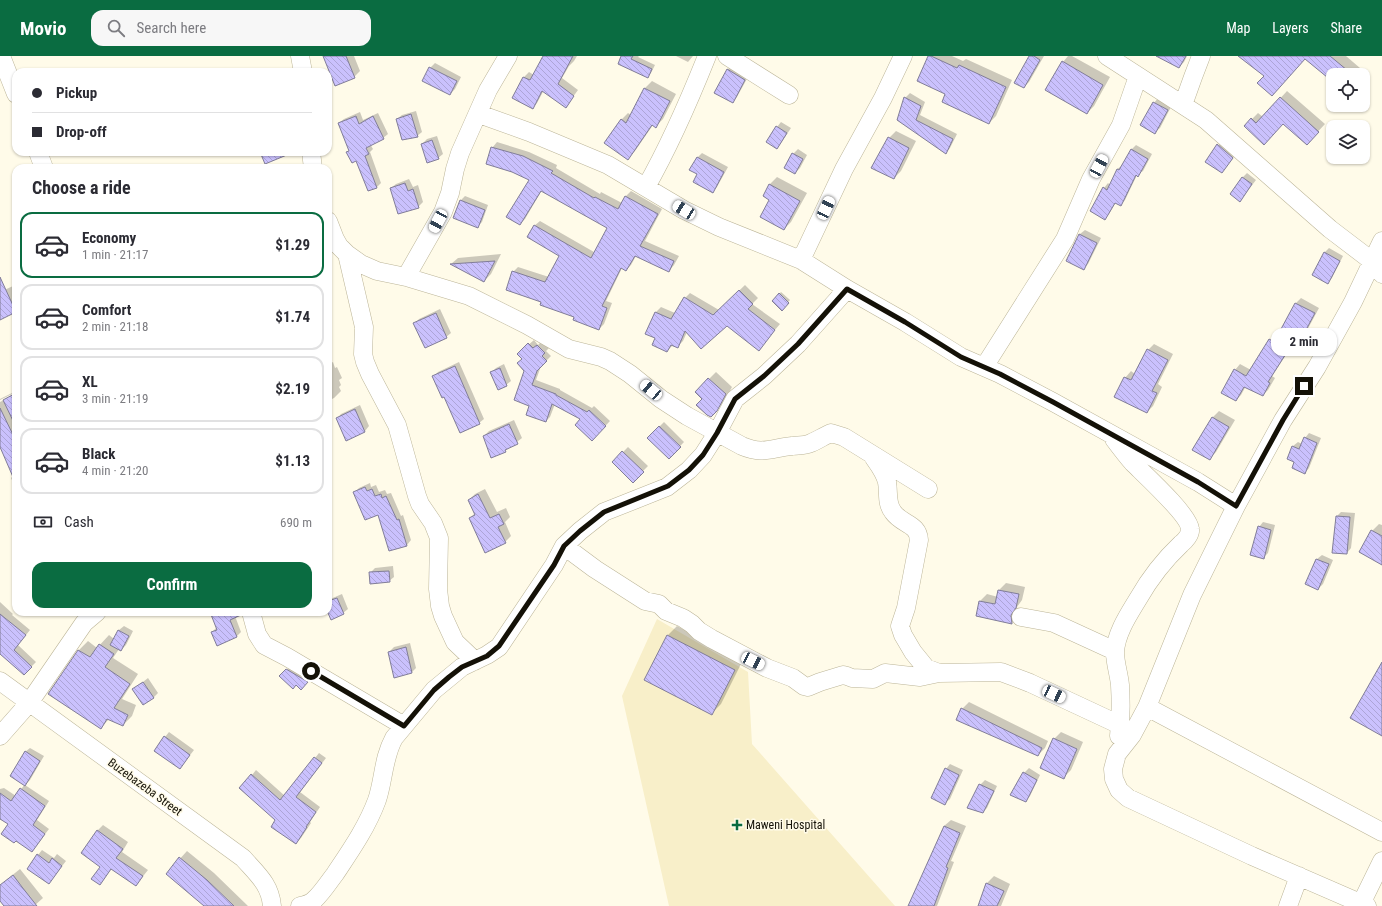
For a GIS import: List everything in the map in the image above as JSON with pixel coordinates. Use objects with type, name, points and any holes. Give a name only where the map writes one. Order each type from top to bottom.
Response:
[{"type":"street","points":[[1,56],[10,94]]},
{"type":"street","points":[[300,56],[302,68]]},
{"type":"street","points":[[406,277],[444,212],[460,153],[479,114],[488,90],[508,56]]},
{"type":"street","points":[[646,187],[689,101],[707,56]]},
{"type":"street","points":[[727,56],[789,95]]},
{"type":"street","points":[[801,260],[844,169],[883,98],[903,56]]},
{"type":"street","points":[[1107,56],[1206,120],[1330,229],[1377,268]]},
{"type":"street","points":[[1183,106],[1192,77],[1201,56]]},
{"type":"street","points":[[984,367],[1065,239],[1091,179],[1121,125],[1138,76]]},
{"type":"street","points":[[479,114],[530,132],[608,165],[684,210],[719,227],[801,260],[961,357],[1000,374],[1108,432],[1198,482],[1236,506]]},
{"type":"street","points":[[332,231],[335,239],[347,254],[369,268],[406,277],[468,296],[527,325],[569,349],[601,357],[610,361],[630,374],[661,399],[701,424],[750,450],[768,451],[811,443],[832,432],[844,437],[928,489]]},
{"type":"street","points":[[1117,754],[1132,735],[1147,707],[1192,595],[1236,506],[1283,420],[1317,367],[1353,302],[1377,268],[1382,241]]},
{"type":"street","points":[[347,254],[364,327],[363,354],[367,368],[397,425],[417,496],[420,504],[433,523],[439,538],[438,589],[440,606],[455,642],[474,661]]},
{"type":"street","points":[[300,906],[310,903],[324,890],[354,846],[366,825],[377,798],[389,746],[434,690],[462,667],[487,656],[499,646],[554,565],[564,546],[580,531],[604,512],[668,486],[689,470],[703,455],[717,433],[735,399],[764,376],[798,344],[847,289]]},
{"type":"street","points":[[1108,432],[1132,462],[1185,517],[1190,528],[1190,533],[1184,542],[1168,557],[1138,599],[1120,632],[1115,651],[1120,684],[1120,725],[1117,754],[1113,769],[1114,780],[1119,790],[1128,798],[1363,905],[1382,861]]},
{"type":"street","points":[[871,454],[884,474],[887,483],[887,495],[890,508],[896,516],[915,528],[919,534],[906,608],[900,626],[903,635],[913,652],[926,668],[939,673]]},
{"type":"street","points":[[564,546],[595,569],[645,602],[658,604],[666,611],[683,618],[699,631],[719,643],[768,668],[793,678],[804,686],[808,687],[843,675],[852,678],[873,679],[885,674],[920,677],[939,673],[1002,672],[1030,683],[1120,725]]},
{"type":"street","points":[[0,736],[29,703],[81,627],[93,616]]},
{"type":"street","points":[[252,616],[257,634],[264,645],[404,726]]},
{"type":"street","points":[[1021,617],[1054,623],[1115,651]]},
{"type":"street","name":"Buzebazeba Street","points":[[0,681],[243,858],[265,882],[269,891],[272,906]]},
{"type":"street","points":[[1147,707],[1382,832]]},
{"type":"street","points":[[1288,906],[1299,876]]},
{"type":"shaded area","name":"Maweni Hospital","points":[[657,619],[748,672],[752,744],[895,906],[669,906],[622,696]]},
{"type":"building","points":[[323,56],[346,56],[355,78],[335,86],[332,78],[332,68],[328,68]]},
{"type":"building","points":[[543,56],[573,56],[558,84],[574,96],[566,108],[542,91],[533,109],[512,98],[523,77],[530,80]]},
{"type":"building","points":[[621,56],[633,56],[631,59],[652,69],[648,78],[618,64]]},
{"type":"building","points":[[928,56],[957,68],[959,65],[1006,87],[989,124],[942,102],[945,94],[917,81]]},
{"type":"building","points":[[1029,56],[1034,56],[1040,60],[1024,88],[1014,83]]},
{"type":"building","points":[[1156,56],[1186,56],[1179,68]]},
{"type":"building","points":[[1238,56],[1330,56],[1345,68],[1326,68],[1326,76],[1305,59],[1272,96],[1257,83],[1264,76]]},
{"type":"building","points":[[1062,61],[1103,85],[1087,114],[1045,90]]},
{"type":"building","points":[[429,67],[457,81],[450,95],[422,81]]},
{"type":"building","points":[[727,69],[745,80],[733,103],[714,93]]},
{"type":"building","points":[[644,88],[670,101],[656,128],[652,125],[628,160],[604,143],[621,119],[626,123]]},
{"type":"building","points":[[904,97],[921,106],[916,120],[953,139],[946,154],[897,120]]},
{"type":"building","points":[[1280,97],[1319,132],[1307,145],[1283,124],[1264,145],[1244,126],[1251,118],[1256,123]]},
{"type":"building","points":[[1153,102],[1168,110],[1155,134],[1140,125]]},
{"type":"building","points":[[411,114],[418,137],[402,140],[396,119]]},
{"type":"building","points":[[356,116],[359,124],[373,116],[384,139],[366,148],[369,154],[365,156],[377,188],[368,191],[356,161],[352,163],[346,152],[349,151],[338,123]]},
{"type":"building","points":[[776,126],[787,133],[777,149],[766,142]]},
{"type":"building","points":[[888,137],[909,148],[894,179],[871,168]]},
{"type":"building","points":[[432,140],[439,159],[427,163],[421,144]]},
{"type":"building","points":[[1217,144],[1233,158],[1222,173],[1205,162]]},
{"type":"building","points":[[491,147],[523,156],[553,171],[551,173],[594,198],[595,197],[618,209],[625,196],[658,214],[640,246],[674,261],[669,272],[635,256],[626,271],[621,268],[602,306],[607,308],[599,330],[573,320],[574,317],[540,305],[541,302],[506,290],[512,271],[545,282],[559,256],[527,237],[534,225],[591,258],[607,228],[541,191],[520,225],[506,217],[529,180],[512,172],[486,164]]},
{"type":"building","points":[[1131,149],[1148,159],[1138,177],[1136,175],[1121,206],[1115,203],[1105,220],[1090,211],[1103,187],[1107,190],[1117,169],[1119,170]]},
{"type":"building","points":[[792,153],[803,159],[795,174],[784,168]]},
{"type":"building","points":[[262,156],[284,156],[265,164]]},
{"type":"building","points":[[697,157],[724,172],[713,193],[693,182],[697,174],[689,170]]},
{"type":"building","points":[[1242,177],[1252,184],[1240,202],[1230,194]]},
{"type":"building","points":[[405,183],[408,191],[413,189],[419,208],[398,214],[390,188]]},
{"type":"building","points":[[769,184],[800,201],[784,230],[760,217],[769,200],[763,196]]},
{"type":"building","points":[[460,200],[485,210],[478,228],[453,218]]},
{"type":"building","points":[[1079,234],[1097,243],[1084,270],[1066,261]]},
{"type":"building","points":[[1324,252],[1340,261],[1328,284],[1312,275]]},
{"type":"building","points":[[495,261],[484,282],[450,264]]},
{"type":"building","points":[[0,277],[12,303],[12,314],[0,320]]},
{"type":"building","points":[[739,290],[753,304],[748,309],[775,330],[759,351],[727,326],[701,349],[685,331],[678,348],[671,345],[667,352],[652,345],[655,338],[645,334],[655,312],[671,319],[684,297],[713,315]]},
{"type":"building","points":[[779,293],[789,303],[782,311],[772,301]]},
{"type":"building","points":[[1295,303],[1315,313],[1299,343],[1294,341],[1268,382],[1270,383],[1263,396],[1244,387],[1236,401],[1221,393],[1234,369],[1246,376],[1269,339],[1274,342]]},
{"type":"building","points":[[436,313],[447,338],[425,348],[413,323]]},
{"type":"building","points":[[528,343],[533,348],[537,345],[545,353],[542,356],[547,361],[537,371],[532,385],[556,394],[587,412],[589,410],[606,426],[592,441],[575,425],[580,419],[552,404],[546,422],[526,415],[529,406],[514,400],[524,371],[517,363],[522,359],[517,354]]},
{"type":"building","points":[[1147,349],[1168,360],[1152,391],[1157,393],[1147,413],[1114,397],[1124,377],[1131,380]]},
{"type":"building","points":[[455,366],[480,424],[460,433],[444,397],[442,398],[432,376]]},
{"type":"building","points":[[500,368],[507,386],[498,390],[490,372]]},
{"type":"building","points":[[708,378],[726,394],[717,411],[711,417],[696,405],[702,399],[695,392]]},
{"type":"building","points":[[12,395],[12,419],[3,400]]},
{"type":"building","points":[[0,408],[12,433],[12,475],[0,447]]},
{"type":"building","points":[[355,409],[365,432],[346,441],[336,418]]},
{"type":"building","points":[[1212,417],[1229,427],[1210,460],[1192,450]]},
{"type":"building","points":[[509,424],[518,444],[505,450],[506,452],[491,458],[483,436]]},
{"type":"building","points":[[659,426],[681,447],[669,459],[647,438]]},
{"type":"building","points":[[1304,437],[1317,443],[1305,474],[1292,468],[1294,462],[1287,459],[1292,446],[1299,449]]},
{"type":"building","points":[[622,451],[644,472],[633,483],[612,462]]},
{"type":"building","points":[[365,487],[367,491],[372,489],[375,496],[381,494],[382,498],[386,496],[397,520],[399,519],[407,546],[389,551],[378,515],[365,520],[353,492]]},
{"type":"building","points":[[478,494],[490,518],[499,514],[504,524],[498,527],[506,543],[485,553],[469,518],[475,515],[468,500]]},
{"type":"building","points":[[1336,516],[1350,517],[1347,554],[1332,553]]},
{"type":"building","points":[[1258,526],[1271,530],[1264,559],[1250,555]]},
{"type":"building","points":[[1371,530],[1382,536],[1382,565],[1359,552]]},
{"type":"building","points":[[1316,559],[1329,564],[1318,590],[1305,584]]},
{"type":"building","points":[[389,571],[390,582],[370,584],[369,572]]},
{"type":"building","points":[[998,590],[1019,594],[1016,608],[1011,615],[1012,624],[976,616],[979,601],[995,604]]},
{"type":"building","points":[[337,598],[344,614],[331,620],[329,616],[332,616],[332,600]]},
{"type":"building","points":[[0,614],[26,635],[14,650],[32,667],[24,675],[0,654]]},
{"type":"building","points":[[212,616],[239,616],[230,620],[237,637],[217,646],[211,632],[217,630]]},
{"type":"building","points":[[118,630],[129,636],[121,651],[110,645]]},
{"type":"building","points":[[667,635],[735,670],[712,715],[644,680]]},
{"type":"building","points":[[99,644],[114,654],[105,667],[130,684],[114,708],[128,715],[123,726],[107,719],[101,729],[48,694],[78,650],[90,657]]},
{"type":"building","points":[[406,647],[412,673],[394,678],[388,652]]},
{"type":"building","points":[[1382,662],[1382,736],[1350,718]]},
{"type":"building","points":[[286,669],[308,682],[301,690],[296,685],[293,689],[279,676]]},
{"type":"building","points":[[143,682],[154,698],[143,705],[132,689]]},
{"type":"building","points":[[961,708],[1042,748],[1038,756],[956,720]]},
{"type":"building","points":[[164,736],[190,755],[180,769],[154,751]]},
{"type":"building","points":[[1053,738],[1077,749],[1064,779],[1040,768]]},
{"type":"building","points":[[25,751],[40,761],[25,786],[10,776]]},
{"type":"building","points":[[314,757],[322,763],[296,797],[316,812],[296,844],[271,827],[275,820],[239,788],[251,774],[280,800]]},
{"type":"building","points":[[945,768],[959,775],[945,805],[931,798]]},
{"type":"building","points":[[1023,772],[1037,780],[1026,802],[1010,795]]},
{"type":"building","points":[[979,784],[994,791],[983,813],[967,808]]},
{"type":"building","points":[[20,788],[45,806],[33,825],[45,834],[32,852],[16,841],[14,843],[1,834],[8,824],[0,819],[0,793],[11,801]]},
{"type":"building","points":[[944,826],[960,833],[946,867],[948,868],[934,906],[908,906]]},
{"type":"building","points":[[97,830],[123,849],[116,858],[143,876],[136,886],[111,869],[100,885],[91,879],[100,867],[81,853]]},
{"type":"building","points":[[37,854],[49,863],[52,858],[62,866],[49,884],[27,869]]},
{"type":"building","points":[[179,857],[207,880],[234,906],[204,906],[166,874]]},
{"type":"building","points":[[13,875],[37,906],[4,906],[0,901],[0,885]]},
{"type":"building","points":[[986,883],[1004,891],[997,906],[978,906]]},
{"type":"place","name":"Maweni Hospital","points":[[737,825]]},
{"type":"route","points":[[311,671],[404,726],[434,690],[449,677],[462,667],[487,656],[499,646],[554,565],[564,546],[580,531],[604,512],[615,506],[668,486],[689,470],[703,455],[717,433],[735,399],[775,367],[798,344],[847,289],[905,322],[961,357],[1000,374],[1053,402],[1198,482],[1236,506],[1283,420],[1304,386]]}]
